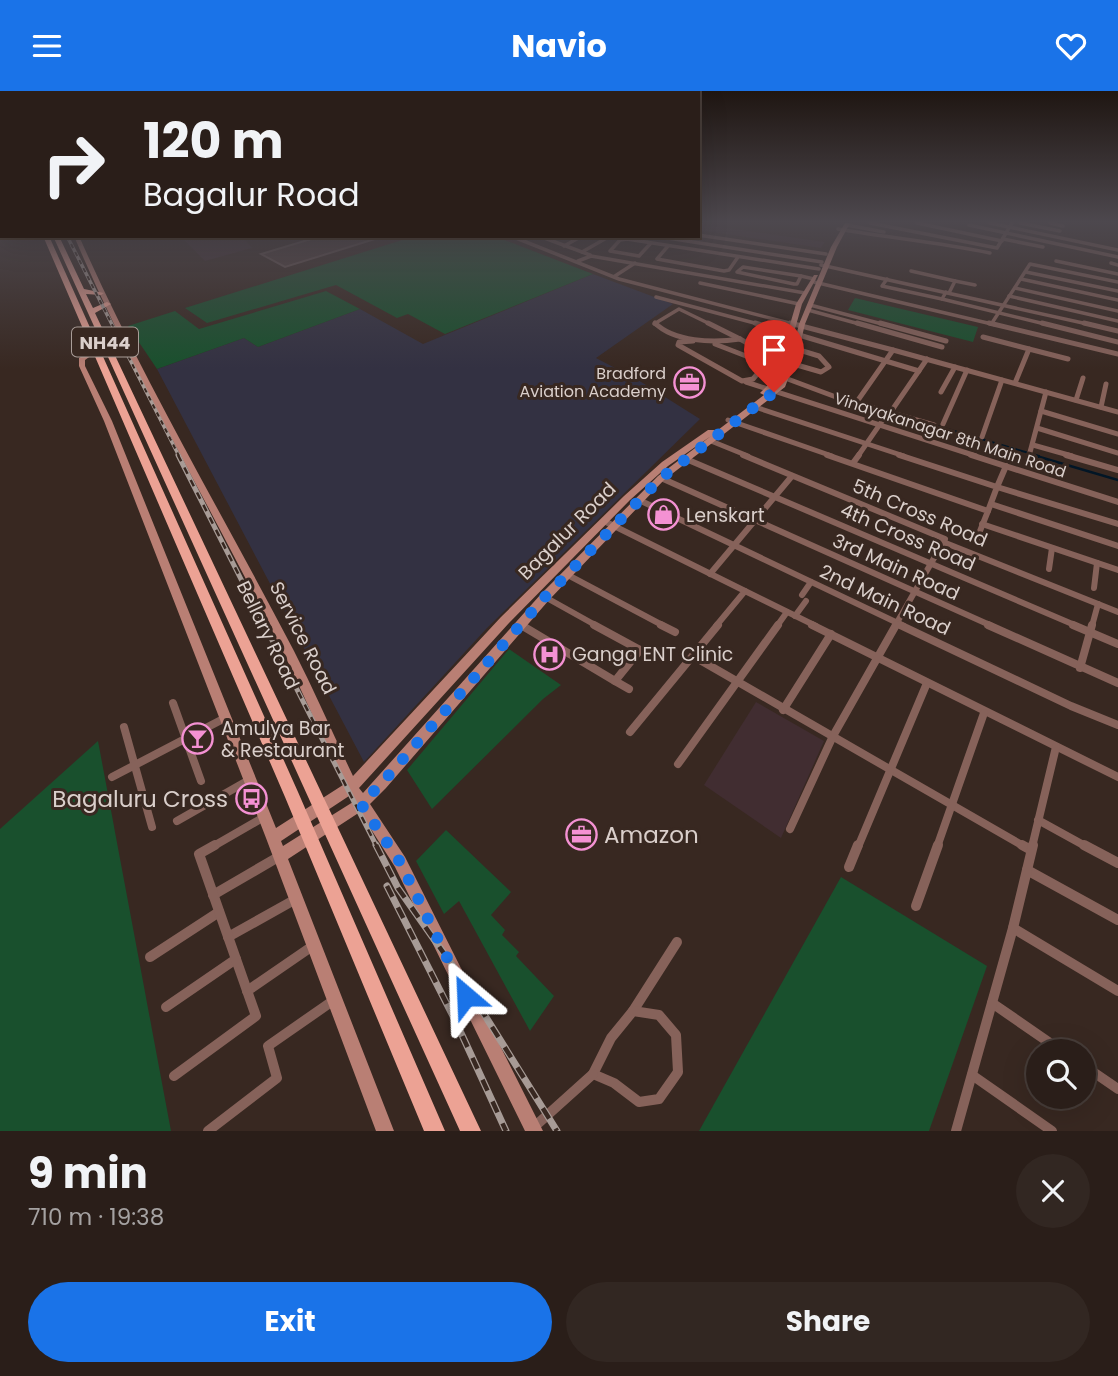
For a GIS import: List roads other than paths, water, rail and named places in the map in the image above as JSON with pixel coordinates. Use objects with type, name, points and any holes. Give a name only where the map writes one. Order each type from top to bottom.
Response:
[{"type":"highway","name":"Bellary Road","points":[[62,272],[96,350],[279,711],[471,1131]]},
{"type":"highway","name":"Bellary Road","points":[[73,272],[435,1131]]},
{"type":"highway","points":[[82,291],[101,293]]},
{"type":"highway","points":[[91,312],[107,304]]},
{"type":"main road","name":"Service Road","points":[[92,272],[290,654],[351,787],[400,862],[534,1130]]},
{"type":"main road","name":"Bagalur Road","points":[[798,323],[809,307],[819,272]]},
{"type":"main road","name":"Bagalur Road","points":[[784,368],[798,323],[799,304],[815,281]]},
{"type":"main road","name":"Bagalur Road","points":[[280,856],[361,804],[381,784],[520,624],[665,464],[755,407],[771,391],[796,349],[795,334]]},
{"type":"main road","points":[[96,350],[81,359],[82,366],[108,421],[273,838],[385,1131]]},
{"type":"main road","name":"Bagalur Road","points":[[273,838],[351,787],[505,620],[661,478],[771,391]]},
{"type":"street","points":[[602,272],[1118,412]]},
{"type":"street","points":[[615,277],[623,272]]},
{"type":"street","points":[[683,272],[805,293]]},
{"type":"street","points":[[738,272],[796,284],[802,272]]},
{"type":"street","points":[[770,272],[802,272],[815,281],[1118,354]]},
{"type":"street","points":[[852,272],[1118,331]]},
{"type":"street","points":[[913,272],[975,285]]},
{"type":"street","points":[[992,324],[1026,272],[1118,291]]},
{"type":"street","points":[[1066,272],[1118,282]]},
{"type":"street","points":[[1058,339],[1090,272]]},
{"type":"street","points":[[775,281],[779,273]]},
{"type":"street","points":[[887,279],[882,285],[1118,342]]},
{"type":"street","points":[[1021,279],[1118,300]]},
{"type":"street","points":[[942,299],[955,281]]},
{"type":"street","points":[[700,283],[799,304]]},
{"type":"street","points":[[1015,288],[1118,311]]},
{"type":"street","points":[[1009,296],[1118,321]]},
{"type":"street","points":[[656,297],[919,371]]},
{"type":"street","points":[[809,307],[946,341]]},
{"type":"street","points":[[809,307],[942,347]]},
{"type":"street","points":[[654,324],[679,309],[760,349],[770,360],[784,368],[856,403],[934,426],[887,414],[853,463]]},
{"type":"street","points":[[743,322],[753,312]]},
{"type":"street","points":[[654,324],[675,334],[713,342],[740,339]]},
{"type":"street","name":"Vinayakanagar 8th Main Road","points":[[654,324],[654,329],[679,342],[680,348],[730,376],[1118,502]]},
{"type":"street","points":[[984,337],[1068,359]]},
{"type":"street","points":[[1015,383],[1035,341]]},
{"type":"street","points":[[679,342],[718,345],[746,356],[760,349]]},
{"type":"street","points":[[1056,356],[1059,348]]},
{"type":"street","points":[[784,368],[821,372],[829,367],[819,356],[796,349]]},
{"type":"street","points":[[856,403],[893,350]]},
{"type":"street","points":[[890,413],[927,359]]},
{"type":"street","points":[[747,382],[770,360]]},
{"type":"street","points":[[941,392],[955,367]]},
{"type":"street","points":[[943,424],[967,370]]},
{"type":"street","points":[[1076,400],[1083,379]]},
{"type":"street","points":[[982,437],[1002,380]]},
{"type":"street","points":[[1101,407],[1106,384]]},
{"type":"street","points":[[1029,458],[1046,392]]},
{"type":"street","points":[[755,407],[1118,524]]},
{"type":"street","points":[[1041,411],[1118,434]]},
{"type":"street","points":[[732,421],[989,508],[1118,546]]},
{"type":"street","points":[[1037,428],[1118,453]]},
{"type":"street","name":"5th Cross Road","points":[[711,441],[944,539],[943,542],[1118,613]]},
{"type":"street","points":[[1033,445],[1118,470]]},
{"type":"street","name":"4th Cross Road","points":[[686,459],[1118,644]]},
{"type":"street","points":[[976,541],[1006,466]]},
{"type":"street","points":[[710,574],[792,476]]},
{"type":"street","name":"3rd Main Road","points":[[661,478],[1118,683]]},
{"type":"street","name":"2nd Main Road","points":[[639,500],[1071,706],[1118,725]]},
{"type":"street","points":[[609,524],[984,713],[1118,777]]},
{"type":"street","points":[[982,524],[1118,570]]},
{"type":"street","points":[[790,829],[833,736],[943,542]]},
{"type":"street","points":[[1049,569],[1052,548]]},
{"type":"street","points":[[1094,588],[1097,563]]},
{"type":"street","points":[[566,574],[676,632]]},
{"type":"street","points":[[678,764],[736,683],[804,598],[811,582]]},
{"type":"street","points":[[630,732],[745,591]]},
{"type":"street","points":[[545,597],[654,658]]},
{"type":"street","points":[[1080,668],[1098,604]]},
{"type":"street","points":[[520,624],[629,689]]},
{"type":"street","points":[[783,710],[831,634]]},
{"type":"street","points":[[615,681],[640,650]]},
{"type":"street","points":[[693,656],[1031,850]]},
{"type":"street","points":[[849,867],[927,683]]},
{"type":"street","points":[[173,703],[201,781]]},
{"type":"street","points":[[916,907],[984,713]]},
{"type":"street","points":[[112,777],[225,719]]},
{"type":"street","points":[[124,727],[152,827]]},
{"type":"street","points":[[956,1131],[1013,928],[1056,747]]},
{"type":"street","points":[[177,821],[249,780]]},
{"type":"street","points":[[174,1076],[256,1016],[199,854],[264,817]]},
{"type":"street","points":[[1038,820],[1118,863]]},
{"type":"street","points":[[213,895],[280,856]]},
{"type":"street","points":[[1027,870],[1118,920]]},
{"type":"street","points":[[228,937],[296,899]]},
{"type":"street","points":[[149,957],[219,912]]},
{"type":"street","points":[[1013,928],[1118,991]]},
{"type":"street","points":[[534,1130],[593,1074],[611,1038],[633,1011],[677,942]]},
{"type":"street","points":[[247,991],[314,945]]},
{"type":"street","points":[[166,1007],[236,959]]},
{"type":"street","points":[[208,1131],[277,1079],[268,1045],[335,1000]]},
{"type":"street","points":[[992,1003],[1044,1039]]},
{"type":"street","points":[[593,1074],[614,1083],[639,1102],[659,1099],[678,1072],[676,1035],[659,1015],[633,1011]]},
{"type":"street","points":[[1096,1074],[1118,1089]]},
{"type":"street","points":[[972,1075],[1052,1131]]},
{"type":"waterway","points":[[937,426],[1039,456]]},
{"type":"waterway","points":[[1033,455],[1118,480]]},
{"type":"railway","points":[[85,272],[179,456]]},
{"type":"railway","points":[[178,455],[377,847]]},
{"type":"railway","points":[[376,845],[398,888],[464,982],[557,1131]]},
{"type":"railway","points":[[387,886],[456,1022],[506,1131]]},
{"type":"place","name":"Bradford Aviation Academy","points":[[689,382]]},
{"type":"place","name":"Lenskart","points":[[663,515]]},
{"type":"place","name":"Ganga ENT Clinic","points":[[549,654]]},
{"type":"place","name":"Amulya Bar & Restaurant","points":[[198,739]]},
{"type":"place","name":"Bagaluru Cross","points":[[251,799]]},
{"type":"place","name":"Amazon","points":[[581,835]]}]
